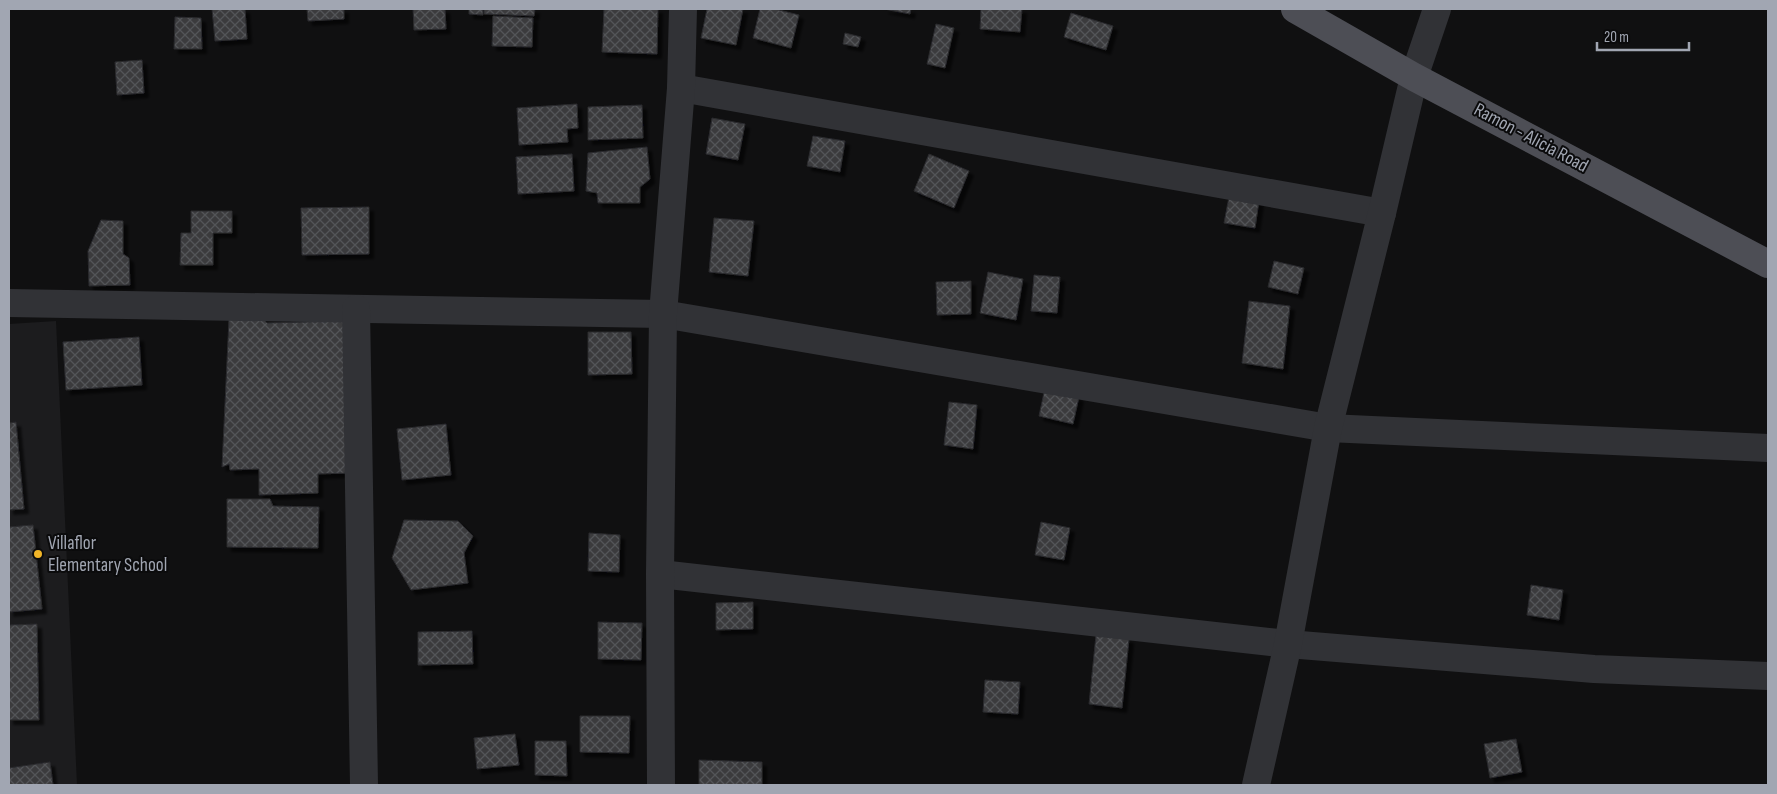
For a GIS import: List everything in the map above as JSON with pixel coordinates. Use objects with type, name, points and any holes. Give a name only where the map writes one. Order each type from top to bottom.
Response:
[{"type":"main road","name":"Ramon - Alicia Road","points":[[1295,9],[1414,77],[1768,264]]},
{"type":"street","points":[[661,785],[660,574],[663,314],[681,88],[683,9]]},
{"type":"street","points":[[1256,785],[1288,644],[1328,428],[1414,77],[1437,9]]},
{"type":"street","points":[[681,88],[1382,213]]},
{"type":"street","points":[[9,303],[663,314],[1328,428],[1768,448]]},
{"type":"street","points":[[356,309],[364,785]]},
{"type":"street","points":[[660,574],[1288,644],[1594,669],[1768,676]]},
{"type":"shaded area","name":"Villaflor Elementary School","points":[[56,321],[77,785],[9,785],[9,324]]},
{"type":"building","points":[[212,9],[245,9],[247,39],[215,41]]},
{"type":"building","points":[[307,9],[344,9],[344,19],[308,21]]},
{"type":"building","points":[[413,9],[445,9],[446,29],[414,30]]},
{"type":"building","points":[[469,9],[483,9],[483,15],[469,14]]},
{"type":"building","points":[[484,9],[535,9],[534,16],[484,14]]},
{"type":"building","points":[[604,9],[658,9],[657,54],[602,52]]},
{"type":"building","points":[[707,9],[743,9],[736,45],[701,38]]},
{"type":"building","points":[[760,9],[775,9],[799,15],[791,48],[753,38]]},
{"type":"building","points":[[884,9],[911,9],[910,14]]},
{"type":"building","points":[[981,9],[1022,9],[1020,32],[980,29]]},
{"type":"building","points":[[1071,13],[1113,26],[1106,50],[1064,37]]},
{"type":"building","points":[[493,16],[533,18],[532,47],[492,46]]},
{"type":"building","points":[[175,17],[201,18],[202,49],[174,49]]},
{"type":"building","points":[[936,24],[954,28],[945,68],[927,64]]},
{"type":"building","points":[[845,33],[861,37],[858,47],[843,44]]},
{"type":"building","points":[[142,60],[144,93],[117,95],[115,62]]},
{"type":"building","points":[[577,104],[578,128],[567,129],[568,142],[519,145],[517,108]]},
{"type":"building","points":[[642,105],[643,138],[588,140],[588,107]]},
{"type":"building","points":[[712,118],[745,124],[738,160],[706,154]]},
{"type":"building","points":[[813,136],[845,141],[840,172],[807,166]]},
{"type":"building","points":[[647,147],[650,179],[640,187],[640,203],[598,203],[597,193],[586,191],[588,153]]},
{"type":"building","points":[[572,154],[574,191],[518,194],[516,157]]},
{"type":"building","points":[[929,154],[969,171],[954,208],[914,191]]},
{"type":"building","points":[[1229,197],[1259,201],[1255,228],[1224,223]]},
{"type":"building","points":[[369,207],[369,254],[302,255],[301,208]]},
{"type":"building","points":[[191,211],[232,211],[232,233],[213,233],[213,265],[180,265],[181,233],[191,233]]},
{"type":"building","points":[[714,218],[754,221],[748,276],[709,272]]},
{"type":"building","points":[[101,220],[123,221],[123,254],[129,258],[130,285],[89,286],[88,251]]},
{"type":"building","points":[[1274,261],[1304,268],[1298,294],[1268,287]]},
{"type":"building","points":[[988,272],[1023,279],[1016,320],[980,313]]},
{"type":"building","points":[[1034,275],[1060,277],[1057,313],[1031,311]]},
{"type":"building","points":[[971,281],[971,314],[937,315],[936,282]]},
{"type":"building","points":[[1249,301],[1290,306],[1283,369],[1242,363]]},
{"type":"building","points":[[260,316],[267,323],[347,321],[350,473],[318,474],[318,493],[259,495],[259,469],[230,470],[229,464],[222,467],[229,319]]},
{"type":"building","points":[[588,332],[631,332],[632,374],[588,375]]},
{"type":"building","points":[[139,337],[142,385],[66,390],[63,342]]},
{"type":"building","points":[[1045,388],[1079,397],[1073,424],[1039,416]]},
{"type":"building","points":[[949,402],[977,405],[973,449],[944,445]]},
{"type":"building","points":[[16,422],[24,509],[9,510],[9,423]]},
{"type":"building","points":[[446,424],[451,475],[402,480],[397,429]]},
{"type":"building","points":[[227,499],[270,499],[273,506],[319,507],[318,548],[227,547]]},
{"type":"building","points":[[404,520],[458,521],[473,536],[464,553],[468,583],[411,590],[392,558]]},
{"type":"building","points":[[1041,522],[1070,528],[1064,560],[1035,555]]},
{"type":"building","points":[[33,525],[42,609],[9,612],[9,527]]},
{"type":"building","points":[[589,533],[620,535],[619,572],[588,571]]},
{"type":"building","points":[[1531,585],[1563,590],[1559,620],[1527,615]]},
{"type":"building","points":[[753,602],[753,629],[716,630],[716,603]]},
{"type":"building","points":[[598,622],[642,623],[641,660],[598,659]]},
{"type":"building","points":[[37,624],[39,720],[9,720],[9,625]]},
{"type":"building","points":[[472,631],[473,664],[418,665],[418,632]]},
{"type":"building","points":[[1096,635],[1129,639],[1122,708],[1089,704]]},
{"type":"building","points":[[985,680],[1020,682],[1018,714],[983,712]]},
{"type":"building","points":[[580,716],[630,716],[629,753],[580,752]]},
{"type":"building","points":[[515,734],[519,765],[477,769],[474,738]]},
{"type":"building","points":[[1516,739],[1522,772],[1490,778],[1484,744]]},
{"type":"building","points":[[535,741],[566,741],[567,776],[535,775]]},
{"type":"building","points":[[699,760],[762,762],[762,785],[699,785]]},
{"type":"building","points":[[50,762],[53,785],[9,785],[9,768]]},
{"type":"place","name":"Villaflor Elementary School","points":[[38,554]]}]
